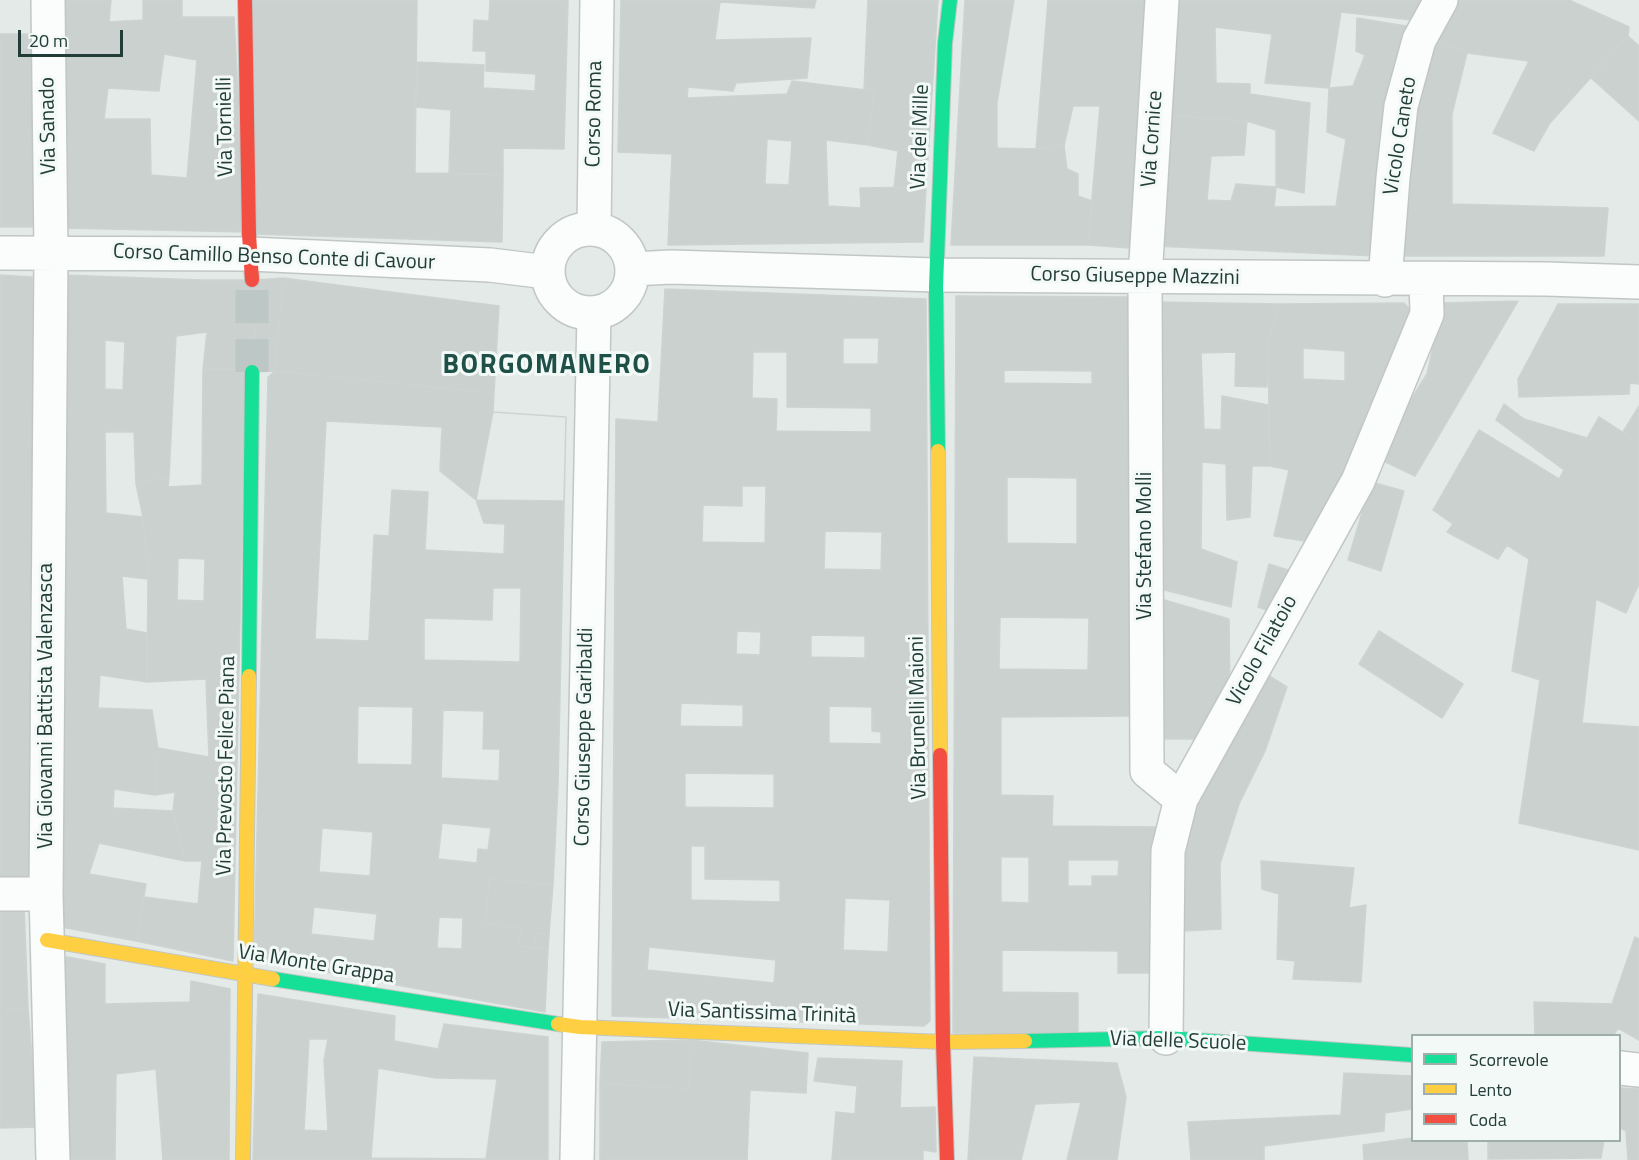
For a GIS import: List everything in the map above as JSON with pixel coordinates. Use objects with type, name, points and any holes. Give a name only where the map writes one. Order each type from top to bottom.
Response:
[{"type":"street","name":"Via Sanado","points":[[48,0],[51,253]]},
{"type":"street","name":"Via Tornielli","points":[[245,0],[251,267]]},
{"type":"street","name":"Corso Roma","points":[[594,229],[597,0]]},
{"type":"street","name":"Via dei Mille","points":[[936,275],[945,43],[950,0]]},
{"type":"street","name":"Via Cornice","points":[[1145,278],[1162,0]]},
{"type":"street","name":"Vicolo Caneto","points":[[1385,280],[1392,178],[1401,106],[1419,40],[1441,0]]},
{"type":"street","points":[[594,229],[606,231],[616,237],[630,257],[632,269],[631,282],[626,294],[606,310],[594,313],[580,312],[567,307],[549,286],[547,272],[552,252],[566,235],[579,230],[594,229]]},
{"type":"street","name":"Corso Camillo Benso Conte di Cavour","points":[[0,253],[51,253],[251,267],[490,265],[547,272]]},
{"type":"street","name":"Via Giovanni Battista Valenzasca","points":[[51,253],[46,894],[53,1160]]},
{"type":"street","name":"Corso Giuseppe Mazzini","points":[[632,269],[671,267],[936,275],[1639,282]]},
{"type":"street","name":"Via Brunelli Maioni","points":[[936,275],[943,1042],[947,1160]]},
{"type":"street","name":"Via Stefano Molli","points":[[1145,278],[1147,771],[1181,798]]},
{"type":"street","name":"Vicolo Filatoio","points":[[1166,1038],[1168,850],[1181,798],[1358,481],[1427,314],[1426,279]]},
{"type":"street","name":"Corso Giuseppe Garibaldi","points":[[577,1160],[594,313]]},
{"type":"street","name":"Via Prevosto Felice Piana","points":[[243,1160],[252,372]]},
{"type":"street","points":[[0,894],[46,894]]},
{"type":"street","name":"Via Monte Grappa","points":[[47,940],[246,975],[580,1027]]},
{"type":"street","name":"Via Santissima Trinità","points":[[580,1027],[943,1042]]},
{"type":"street","name":"Via delle Scuole","points":[[943,1042],[1166,1038],[1411,1055]]},
{"type":"street","points":[[1621,1068],[1639,1070]]},
{"type":"building","points":[[61,0],[111,0],[109,22],[143,20],[143,0],[182,0],[182,17],[234,17],[245,232],[64,228]],"holes":[[[164,54],[197,60],[187,178],[151,175],[150,119],[104,119],[108,88],[159,91]]]},
{"type":"building","points":[[253,0],[417,0],[415,173],[503,174],[502,242],[254,234]]},
{"type":"building","points":[[490,0],[568,0],[564,149],[503,148],[503,174],[449,174],[451,110],[416,107],[417,62],[484,65],[483,88],[535,91],[536,74],[486,71],[486,51],[473,51],[474,20],[489,21]]},
{"type":"building","points":[[621,0],[816,0],[814,8],[720,2],[715,40],[811,38],[807,78],[736,83],[733,91],[688,87],[687,98],[787,94],[792,81],[874,91],[868,145],[826,140],[828,206],[861,208],[860,188],[926,187],[923,242],[668,245],[672,154],[618,152]],"holes":[[[767,139],[792,141],[789,185],[765,184]]]},
{"type":"building","points":[[868,0],[938,0],[926,187],[894,188],[898,151],[868,145],[874,91],[864,90]]},
{"type":"building","points":[[965,0],[1014,0],[997,103],[997,148],[1036,149],[1064,146],[1067,169],[1078,174],[1078,196],[1092,201],[1088,245],[951,245]]},
{"type":"building","points":[[1048,0],[1147,0],[1143,109],[1130,248],[1088,245],[1100,106],[1073,106],[1064,146],[1036,149]]},
{"type":"building","points":[[1172,0],[1429,0],[1412,20],[1341,12],[1329,88],[1265,83],[1272,34],[1215,27],[1216,83],[1250,84],[1250,94],[1310,103],[1304,193],[1276,187],[1276,130],[1247,121],[1166,115]]},
{"type":"building","points":[[1453,0],[1569,0],[1629,27],[1628,36],[1550,123],[1534,151],[1493,133],[1529,61],[1467,53],[1431,37]]},
{"type":"building","points":[[1357,18],[1412,27],[1377,256],[1155,246],[1166,115],[1247,121],[1244,155],[1211,156],[1207,200],[1231,201],[1236,184],[1276,187],[1274,207],[1336,206],[1346,139],[1327,132],[1329,88],[1353,86],[1365,55],[1356,51]]},
{"type":"building","points":[[0,34],[33,34],[39,227],[0,227]]},
{"type":"building","points":[[1628,36],[1639,46],[1639,121],[1591,78]]},
{"type":"building","points":[[1431,37],[1467,53],[1452,114],[1452,204],[1608,208],[1604,256],[1394,256],[1406,107]]},
{"type":"building","points":[[0,275],[32,277],[35,454],[30,878],[0,877]]},
{"type":"building","points":[[62,275],[257,280],[254,370],[203,369],[207,332],[176,336],[169,477],[136,484],[134,432],[105,432],[106,513],[143,517],[148,579],[122,576],[126,629],[147,633],[147,682],[100,675],[98,708],[152,710],[158,748],[155,795],[114,789],[113,808],[173,811],[185,861],[99,843],[89,874],[146,884],[136,941],[56,926]],"holes":[[[105,340],[125,342],[123,390],[105,389]]]},
{"type":"building","points":[[283,278],[499,306],[494,393],[275,371]]},
{"type":"building","points":[[283,278],[275,371],[252,372],[254,370],[257,280]]},
{"type":"building","points":[[665,289],[926,299],[930,1021],[924,1026],[612,1016],[616,419],[658,422]],"holes":[[[843,338],[879,338],[878,364],[843,364]],[[753,352],[787,352],[787,407],[871,408],[871,432],[776,431],[777,399],[752,398]],[[742,486],[766,486],[765,543],[702,542],[703,505],[742,506]],[[825,531],[882,532],[881,570],[824,569]],[[737,631],[761,632],[760,655],[736,654]],[[811,635],[865,636],[865,658],[811,657]],[[681,703],[743,705],[743,727],[680,726]],[[829,706],[872,707],[872,731],[881,732],[881,744],[829,743]],[[685,773],[774,774],[774,808],[685,807]],[[691,846],[705,846],[705,879],[780,880],[780,902],[691,900]],[[845,898],[890,900],[888,952],[843,950]],[[649,947],[776,960],[774,983],[647,970]]]},
{"type":"building","points":[[956,296],[1131,297],[1135,716],[1001,717],[1001,795],[1053,796],[1052,826],[1160,827],[1159,973],[1118,973],[1118,951],[1002,950],[1002,992],[1078,993],[1078,1034],[953,1033]],"holes":[[[1004,370],[1092,371],[1092,384],[1004,383]],[[1007,477],[1077,478],[1077,544],[1007,543]],[[1000,617],[1089,618],[1088,670],[999,669]],[[1001,857],[1029,857],[1029,903],[1001,902]],[[1068,860],[1119,860],[1118,876],[1092,876],[1092,886],[1068,886]]]},
{"type":"building","points":[[1518,301],[1415,476],[1375,457],[1427,374],[1443,303]]},
{"type":"building","points":[[1156,302],[1279,304],[1268,343],[1267,387],[1235,386],[1236,352],[1201,353],[1204,429],[1221,430],[1222,396],[1268,405],[1270,466],[1252,466],[1250,517],[1227,520],[1226,464],[1202,462],[1201,549],[1237,562],[1231,607],[1153,587]]},
{"type":"building","points":[[1404,303],[1417,318],[1316,543],[1274,536],[1289,470],[1270,466],[1268,343],[1279,304]],"holes":[[[1303,348],[1345,351],[1345,381],[1303,379]]]},
{"type":"building","points":[[1558,304],[1639,304],[1639,384],[1630,383],[1629,394],[1519,397],[1518,379]]},
{"type":"building","points":[[203,369],[245,369],[233,961],[136,941],[144,897],[198,904],[202,861],[185,861],[173,811],[175,792],[155,795],[158,748],[209,757],[206,679],[147,682],[148,579],[143,517],[136,484],[169,477],[168,487],[202,485]],"holes":[[[178,558],[205,559],[204,601],[177,600]]]},
{"type":"building","points":[[275,371],[494,393],[493,412],[566,417],[558,785],[553,885],[489,879],[486,924],[521,927],[519,946],[548,949],[545,1012],[254,959],[268,377]],"holes":[[[326,421],[442,427],[440,471],[476,500],[484,523],[505,524],[504,554],[425,550],[428,492],[392,490],[389,536],[374,535],[369,641],[315,639]],[[493,588],[521,588],[520,662],[424,660],[424,618],[492,620]],[[358,706],[413,707],[412,765],[357,764]],[[443,710],[484,711],[483,749],[500,749],[499,781],[441,778]],[[442,823],[491,828],[488,850],[478,849],[477,863],[438,859]],[[322,828],[373,832],[370,876],[319,872]],[[314,907],[377,914],[374,941],[311,934]],[[439,917],[463,918],[462,949],[437,948]]]},
{"type":"building","points":[[1504,404],[1524,419],[1587,438],[1599,417],[1639,443],[1639,584],[1626,613],[1596,599],[1582,723],[1639,727],[1639,850],[1519,823],[1540,680],[1512,671],[1529,559],[1507,545],[1498,559],[1447,532],[1453,524],[1433,510],[1479,430],[1559,479],[1564,470],[1496,420]]},
{"type":"building","points":[[1639,406],[1639,443],[1623,432]]},
{"type":"building","points":[[493,412],[566,417],[564,501],[476,500]]},
{"type":"building","points":[[1371,482],[1404,491],[1381,571],[1348,560]]},
{"type":"building","points":[[1269,564],[1297,573],[1277,614],[1258,607]]},
{"type":"building","points":[[1151,596],[1229,619],[1230,702],[1210,739],[1158,739]]},
{"type":"building","points":[[1379,631],[1463,684],[1442,718],[1359,664]]},
{"type":"building","points":[[1263,672],[1287,687],[1265,751],[1239,804],[1220,864],[1221,929],[1182,931],[1176,856],[1224,736]]},
{"type":"building","points":[[1261,861],[1354,868],[1349,908],[1366,905],[1361,982],[1293,979],[1295,961],[1277,959],[1279,894],[1262,889]]},
{"type":"building","points":[[489,879],[553,885],[549,934],[536,933],[535,948],[519,946],[521,927],[486,924]]},
{"type":"building","points":[[24,905],[28,1009],[0,1010],[0,906]]},
{"type":"building","points":[[536,933],[549,934],[548,949],[535,948]]},
{"type":"building","points":[[1635,937],[1639,939],[1639,1040],[1618,1028],[1614,1034],[1535,1034],[1534,1002],[1612,1004]]},
{"type":"building","points":[[62,956],[105,964],[105,1004],[190,1002],[191,981],[230,989],[229,1160],[163,1160],[156,1069],[116,1074],[115,1160],[65,1160]]},
{"type":"building","points":[[258,994],[395,1016],[394,1041],[438,1049],[444,1024],[548,1037],[548,1160],[253,1160]],"holes":[[[309,1039],[328,1039],[324,1060],[328,1131],[304,1130]],[[378,1068],[436,1078],[497,1079],[486,1159],[371,1158]]]},
{"type":"building","points":[[28,1009],[38,1127],[0,1128],[0,1010]]},
{"type":"building","points":[[691,1040],[808,1053],[806,1093],[750,1090],[747,1160],[600,1160],[600,1083],[689,1089]]},
{"type":"building","points":[[691,1040],[689,1089],[600,1083],[602,1042]]},
{"type":"building","points":[[974,1057],[1117,1063],[1126,1097],[1117,1160],[1067,1160],[1081,1102],[1035,1104],[1021,1160],[968,1160]]},
{"type":"building","points":[[818,1058],[902,1061],[900,1108],[935,1107],[936,1152],[923,1150],[923,1160],[832,1160],[836,1112],[855,1114],[857,1086],[814,1081]]},
{"type":"building","points":[[1344,1073],[1411,1076],[1411,1109],[1385,1113],[1384,1131],[1264,1146],[1264,1160],[1191,1160],[1188,1122],[1341,1115]]},
{"type":"building","points":[[1621,1088],[1639,1089],[1639,1160],[1628,1160],[1626,1131],[1621,1128]]},
{"type":"building","points":[[1411,1138],[1411,1142],[1467,1142],[1468,1160],[1364,1160],[1363,1145]]},
{"type":"building","points":[[1488,1142],[1604,1142],[1601,1158],[1488,1159]]},
{"type":"tunnel","points":[[252,280],[252,372]]},
{"type":"traffic: fast","points":[[938,451],[936,287],[945,43],[950,0]]},
{"type":"traffic: fast","points":[[249,676],[252,372]]},
{"type":"traffic: fast","points":[[273,979],[558,1024]]},
{"type":"traffic: fast","points":[[1025,1041],[1166,1038],[1411,1055]]},
{"type":"traffic: slow","points":[[938,451],[940,755]]},
{"type":"traffic: slow","points":[[243,1160],[249,676]]},
{"type":"traffic: slow","points":[[47,940],[273,979]]},
{"type":"traffic: slow","points":[[558,1024],[580,1027],[943,1042],[1025,1041]]},
{"type":"traffic: jam","points":[[245,0],[249,234],[252,280]]},
{"type":"traffic: jam","points":[[940,755],[943,1042],[947,1160]]},
{"type":"district","name":"BORGOMANERO","points":[[547,366]]}]
